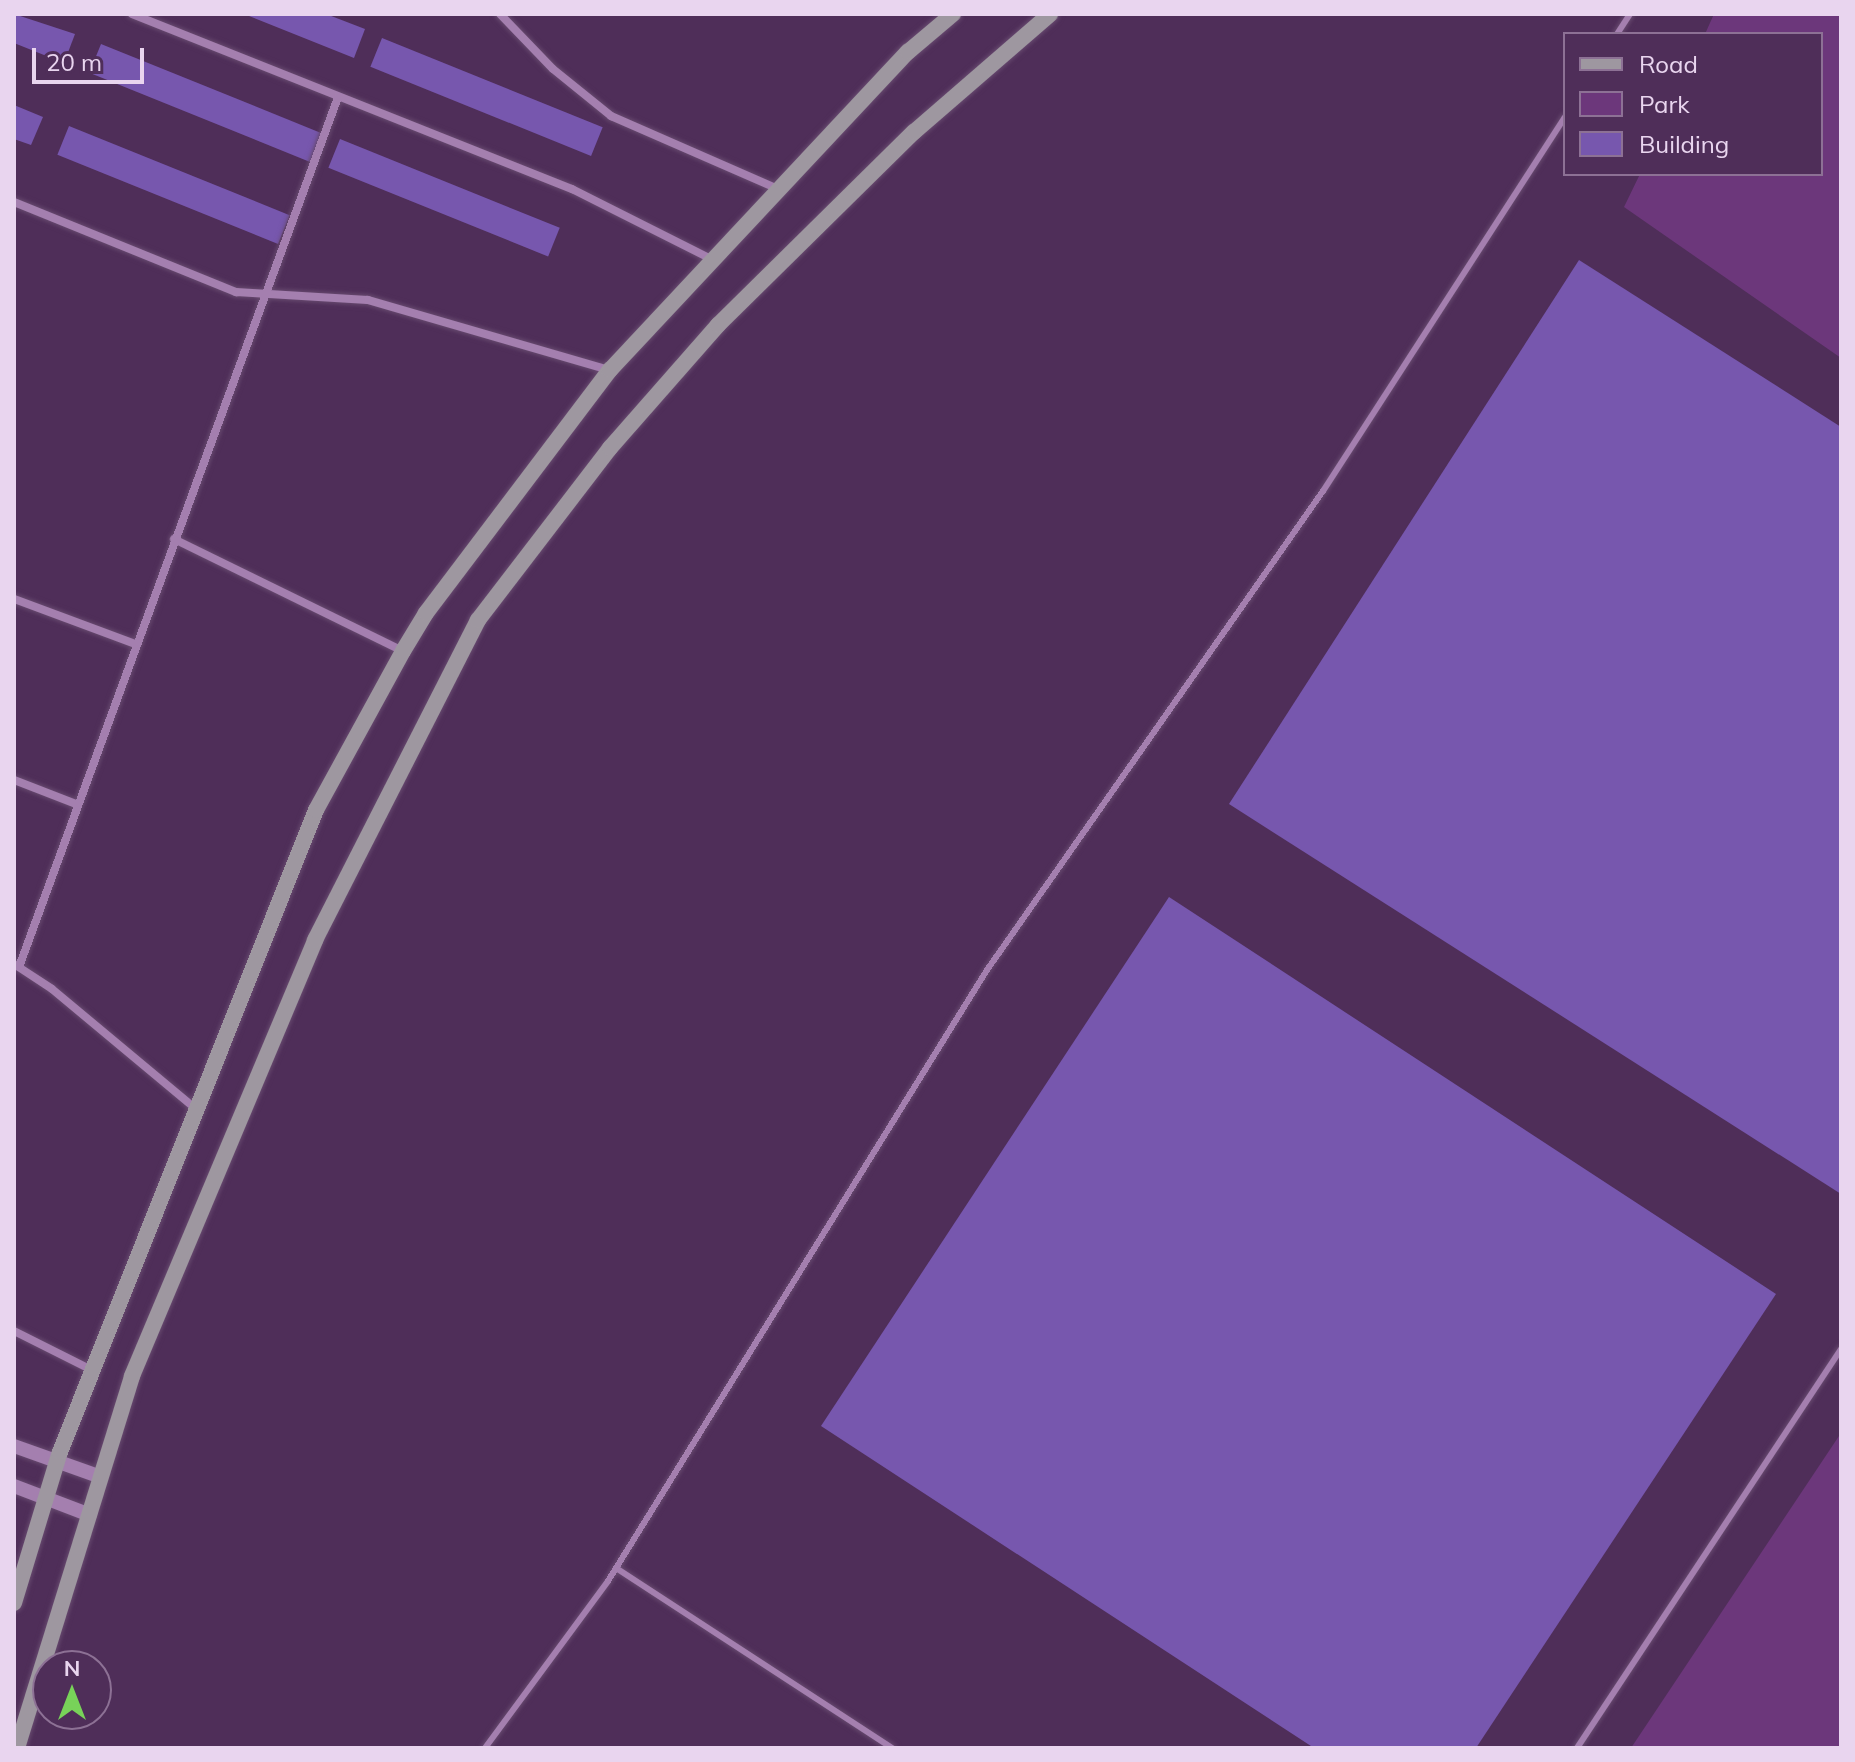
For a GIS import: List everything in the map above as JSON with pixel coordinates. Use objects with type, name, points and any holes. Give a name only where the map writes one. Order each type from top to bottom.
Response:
[{"type":"main road","points":[[14,1603],[57,1463],[316,810],[403,651],[426,613],[610,370],[908,52],[953,14]]},
{"type":"main road","points":[[17,1748],[132,1376],[315,940],[478,620],[610,448],[718,325],[914,132],[1050,14]]},
{"type":"street","points":[[132,14],[572,189],[714,260]]},
{"type":"street","points":[[500,14],[553,69],[611,116],[778,189]]},
{"type":"street","points":[[197,1109],[17,965],[338,97]]},
{"type":"street","points":[[14,202],[210,283],[263,297],[368,300],[610,370]]},
{"type":"street","points":[[174,539],[403,651]]},
{"type":"street","points":[[14,599],[135,644]]},
{"type":"street","points":[[14,780],[76,804]]},
{"type":"street","points":[[14,1331],[93,1370]]},
{"type":"street","points":[[14,1446],[101,1477]]},
{"type":"street","points":[[14,1486],[90,1515]]},
{"type":"lane","points":[[1618,32],[1630,14]]},
{"type":"lane","points":[[485,1748],[616,1568],[987,970],[1323,491],[1563,120]]},
{"type":"lane","points":[[1577,1748],[1841,1349]]},
{"type":"lane","points":[[616,1568],[892,1748]]},
{"type":"green space","points":[[1714,14],[1841,14],[1841,358],[1624,207],[1639,176],[1823,176],[1823,32],[1706,32]]},
{"type":"green space","points":[[1841,1433],[1841,1748],[1631,1748]]},
{"type":"building","points":[[14,14],[75,34],[64,63],[14,43]]},
{"type":"building","points":[[244,14],[326,14],[365,29],[354,58]]},
{"type":"building","points":[[382,38],[603,127],[591,156],[370,67]]},
{"type":"building","points":[[101,44],[322,133],[310,162],[89,73]]},
{"type":"building","points":[[14,105],[43,117],[31,145],[14,139]]},
{"type":"building","points":[[69,126],[290,215],[278,244],[57,155]]},
{"type":"building","points":[[340,139],[560,228],[548,257],[328,168]]},
{"type":"building","points":[[1579,260],[1841,427],[1841,1194],[1229,804]]},
{"type":"building","points":[[1169,897],[1776,1294],[1476,1748],[1314,1748],[821,1426]]}]
